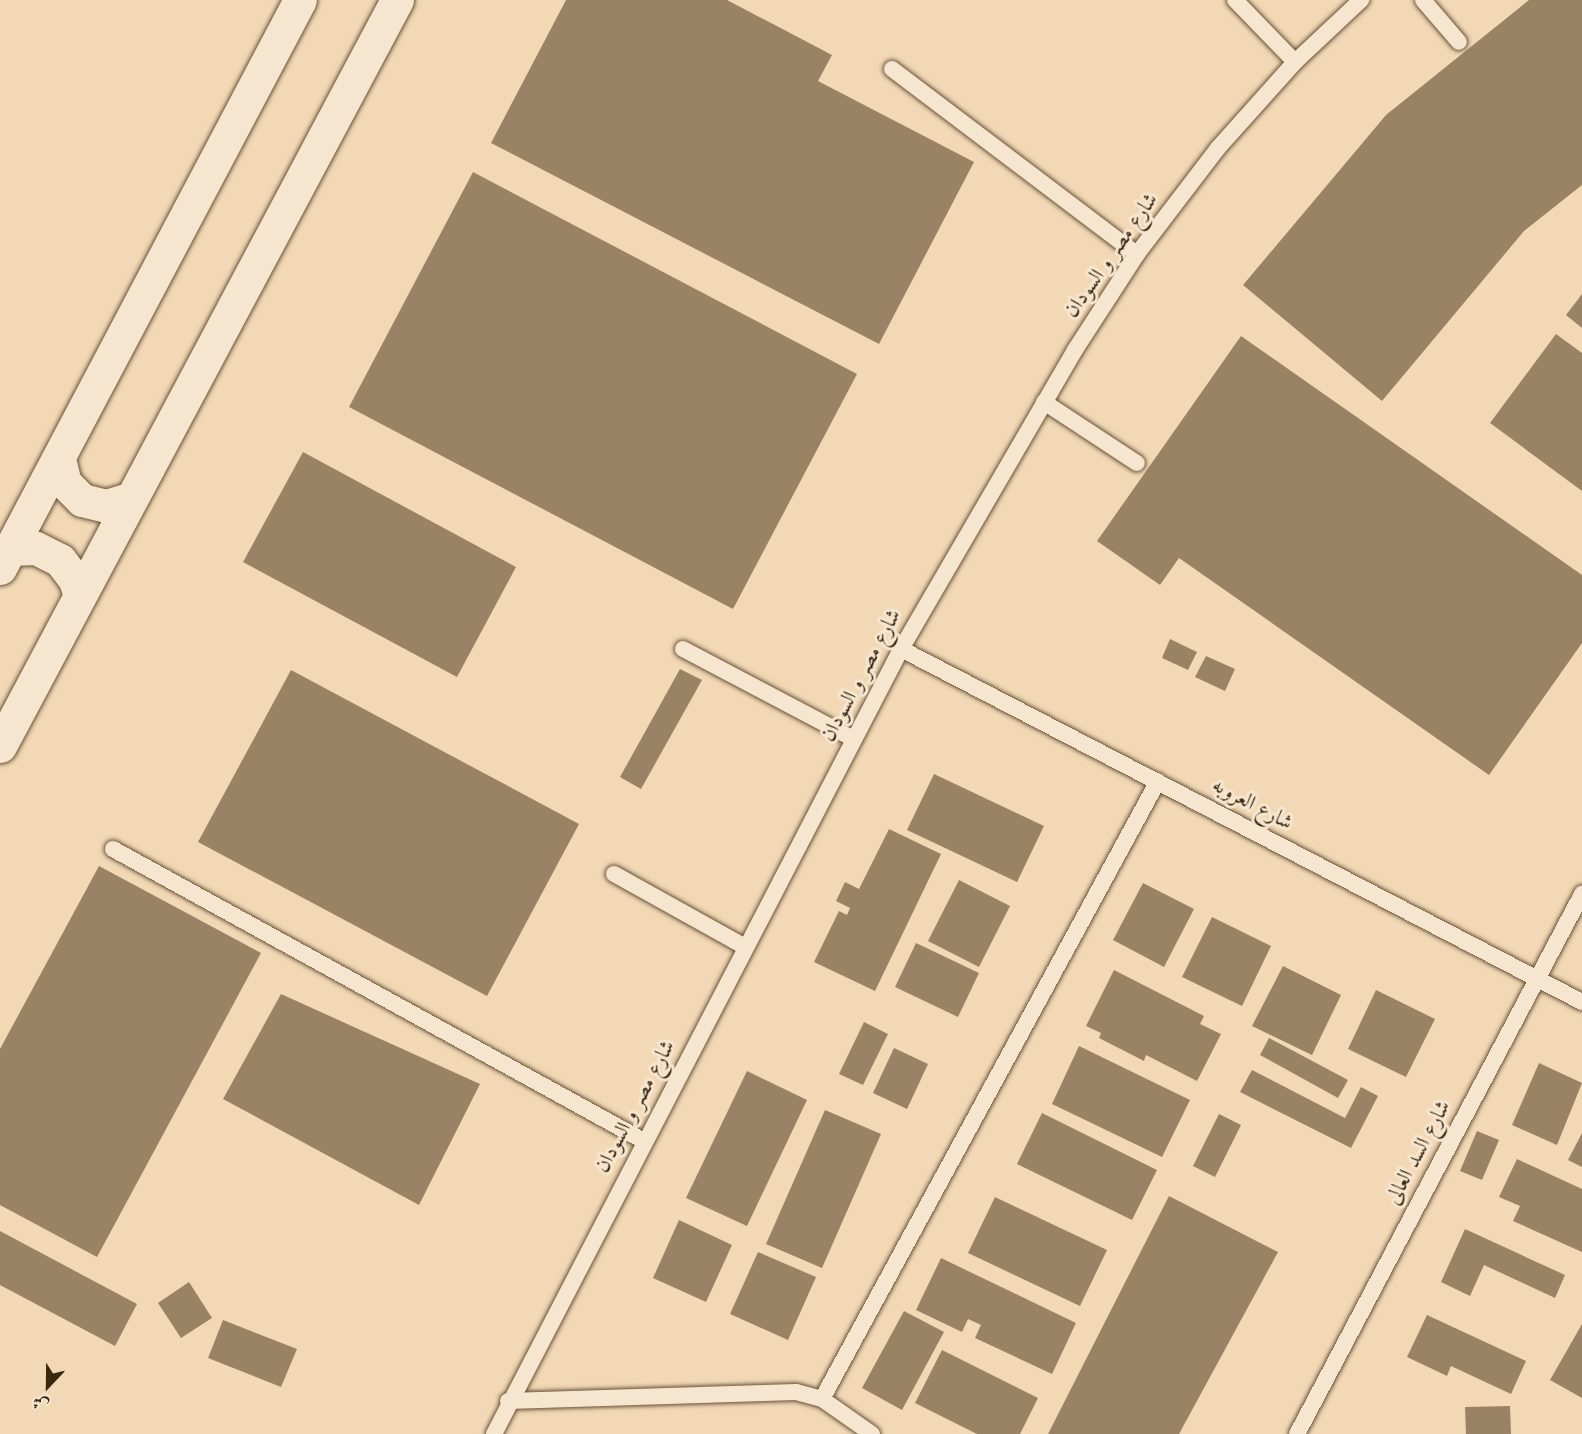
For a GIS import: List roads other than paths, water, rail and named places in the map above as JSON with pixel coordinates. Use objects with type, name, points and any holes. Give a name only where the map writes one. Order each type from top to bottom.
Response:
[{"type":"street","points":[[5,558],[300,0]]},
{"type":"street","points":[[0,746],[129,499],[397,0]]},
{"type":"street","points":[[59,459],[65,483],[82,500],[106,506],[129,499]]},
{"type":"street","points":[[5,558],[36,548],[54,556],[69,569],[79,593]]},
{"type":"lane","points":[[1235,0],[1295,63]]},
{"type":"lane","name":"شارع مصر و السودان","points":[[494,1434],[508,1401],[901,649],[1044,402],[1137,254],[1218,148],[1295,63],[1361,0]]},
{"type":"lane","points":[[1423,0],[1459,42]]},
{"type":"lane","points":[[892,69],[1137,254]]},
{"type":"lane","points":[[1044,402],[1137,463]]},
{"type":"lane","points":[[683,649],[854,739]]},
{"type":"lane","name":"شارع العروبه","points":[[901,649],[1582,1002]]},
{"type":"lane","points":[[822,1399],[1158,781]]},
{"type":"lane","points":[[113,849],[644,1141]]},
{"type":"lane","points":[[614,874],[745,947]]},
{"type":"lane","name":"شارع السد العالى","points":[[1297,1434],[1582,894]]},
{"type":"lane","points":[[508,1401],[795,1392],[822,1399],[872,1434]]}]
